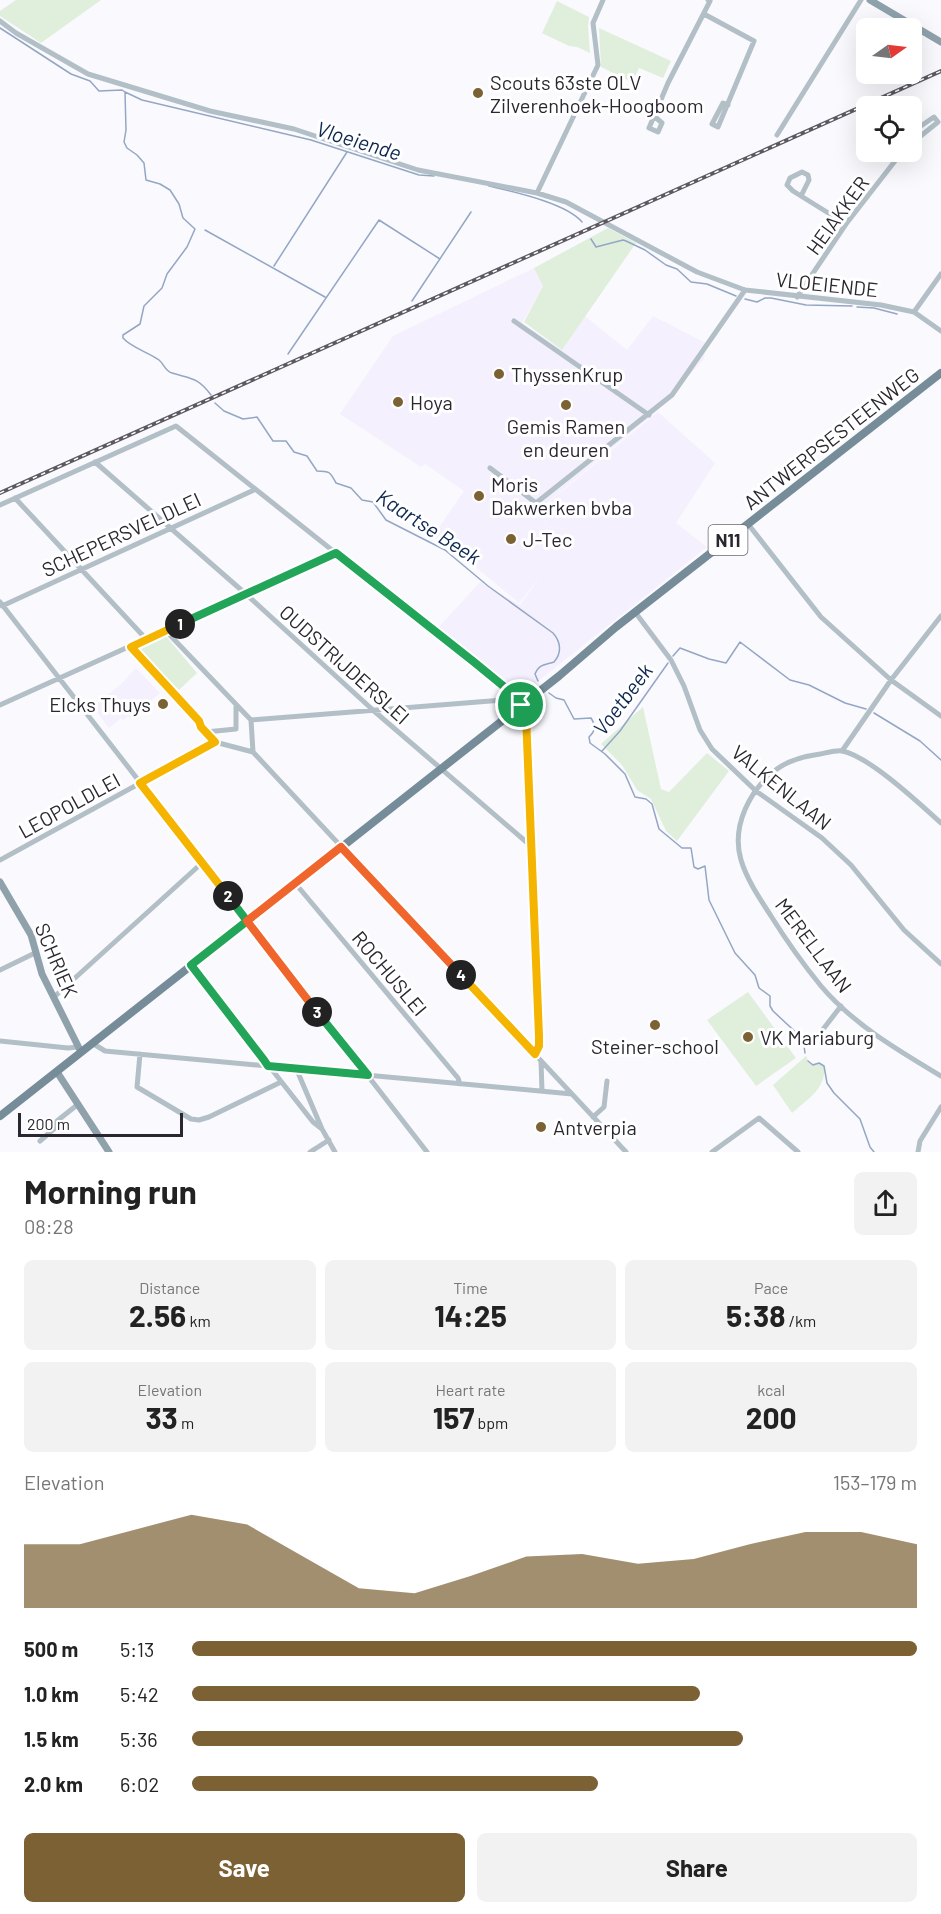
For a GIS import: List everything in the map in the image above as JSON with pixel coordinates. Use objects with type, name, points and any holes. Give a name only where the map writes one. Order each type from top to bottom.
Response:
[{"type":"main road","name":"ANTWERPSESTEENWEG","points":[[521,705],[635,612],[941,373]]},
{"type":"main road","name":"N11","points":[[0,1116],[57,1072],[80,1049],[92,1043],[521,705]]},
{"type":"street","points":[[537,193],[598,65],[593,23],[603,0]]},
{"type":"street","points":[[654,116],[668,83],[704,14],[710,1],[708,0]]},
{"type":"street","points":[[777,135],[861,0]]},
{"type":"street","points":[[870,0],[941,42]]},
{"type":"street","points":[[704,14],[754,41],[728,105]]},
{"type":"street","name":"VLOEIENDE","points":[[0,21],[16,33],[88,74],[210,111],[294,129],[418,170],[537,193],[566,202],[697,272],[745,290],[881,305],[914,312],[941,331]]},
{"type":"street","points":[[922,125],[934,117],[938,122],[922,135]]},
{"type":"street","name":"HEIAKKER","points":[[797,297],[846,224],[894,162]]},
{"type":"street","points":[[801,196],[809,180],[808,175],[802,172],[790,178],[787,185],[801,196],[846,224]]},
{"type":"street","points":[[914,312],[941,274]]},
{"type":"street","points":[[490,468],[536,503],[649,416],[672,395],[745,290]]},
{"type":"street","points":[[514,321],[649,416]]},
{"type":"street","points":[[0,505],[176,426],[513,694],[526,715],[539,1036],[539,1046],[535,1054]]},
{"type":"street","name":"OUDSTRIJDERSLEI","points":[[95,462],[247,595],[374,711],[531,846]]},
{"type":"street","name":"SCHEPERSVELDLEI","points":[[1,605],[255,490]]},
{"type":"street","points":[[15,498],[147,640]]},
{"type":"street","points":[[748,524],[821,617],[891,680],[941,716]]},
{"type":"street","points":[[0,705],[336,553]]},
{"type":"street","points":[[1,605],[427,1152]]},
{"type":"street","name":"VALKENLAAN","points":[[635,612],[671,660],[684,686],[700,729],[712,749],[756,790],[822,838],[851,865],[904,930],[941,964]]},
{"type":"street","points":[[941,616],[891,680],[842,751],[891,779],[941,823]]},
{"type":"street","points":[[166,631],[251,720],[253,753]]},
{"type":"street","points":[[131,647],[199,721],[215,742],[253,753],[626,1152]]},
{"type":"street","points":[[251,720],[503,700]]},
{"type":"street","points":[[206,732],[236,729],[236,705]]},
{"type":"street","name":"LEOPOLDLEI","points":[[0,860],[215,742]]},
{"type":"street","name":"MERELLAAN","points":[[842,751],[806,756],[778,768],[756,790],[743,813],[737,832],[741,860],[756,892],[784,937],[822,987],[863,1024],[941,1076]]},
{"type":"street","points":[[54,997],[203,862]]},
{"type":"street","name":"SCHRIEK","points":[[0,882],[31,936],[42,974],[80,1049]]},
{"type":"street","name":"ROCHUSLEI","points":[[295,883],[458,1078],[460,1084]]},
{"type":"street","points":[[0,970],[35,953]]},
{"type":"street","points":[[191,965],[268,1066],[321,1129],[335,1152]]},
{"type":"street","points":[[814,1041],[841,1006]]},
{"type":"street","points":[[0,1041],[80,1049]]},
{"type":"street","points":[[92,1043],[105,1051],[572,1094]]},
{"type":"street","points":[[140,1054],[137,1087],[191,1119],[200,1120],[209,1117],[281,1082]]},
{"type":"street","points":[[541,1061],[542,1091]]},
{"type":"street","points":[[296,1068],[321,1129]]},
{"type":"street","points":[[57,1072],[109,1152]]},
{"type":"street","points":[[593,1117],[604,1107],[607,1081]]},
{"type":"street","points":[[40,1142],[56,1127],[57,1121],[77,1105]]},
{"type":"street","points":[[918,1152],[921,1141],[941,1107]]},
{"type":"street","points":[[712,1152],[748,1126],[761,1122],[798,1152]]},
{"type":"street","points":[[310,1152],[329,1140]]},
{"type":"shaded area","points":[[534,268],[543,286],[522,323],[562,350],[585,316],[627,350],[653,316],[706,343],[704,359],[657,411],[537,511],[551,529],[538,511],[658,412],[715,463],[676,523],[707,547],[522,694],[437,629],[480,582],[520,605],[540,577],[519,603],[461,555],[433,536],[464,491],[425,464],[421,467],[340,414],[393,336]]},
{"type":"shaded area","points":[[136,668],[160,693],[130,718],[128,716],[123,720],[121,718],[109,728],[93,707]]},
{"type":"green space","points":[[16,0],[101,0],[41,43],[0,16],[0,11]]},
{"type":"green space","points":[[557,1],[589,17],[590,53],[542,33]]},
{"type":"green space","points":[[599,28],[671,61],[663,78],[639,68],[632,82],[601,67]]},
{"type":"green space","points":[[608,228],[636,243],[562,350],[524,322],[543,286],[534,268]]},
{"type":"green space","points":[[165,635],[197,673],[179,690],[135,649]]},
{"type":"green space","points":[[643,707],[661,789],[669,792],[707,753],[729,771],[677,841],[666,831],[651,799],[637,790],[622,765],[601,744]]},
{"type":"green space","points":[[748,992],[796,1058],[756,1086],[707,1020]]},
{"type":"green space","points":[[806,1056],[810,1064],[819,1063],[824,1066],[824,1074],[815,1093],[792,1113],[773,1085]]},
{"type":"waterway","name":"Kaartse Beek","points":[[0,28],[71,74],[90,81],[99,91],[122,90],[125,92],[124,142],[127,148],[144,163],[146,180],[170,190],[179,204],[183,218],[195,229],[187,247],[167,274],[162,288],[144,306],[140,324],[123,335],[123,338],[131,345],[159,360],[170,372],[198,382],[211,395]]},
{"type":"waterway","name":"Vloeiende","points":[[125,92],[142,100],[311,140],[419,175],[434,176]]},
{"type":"waterway","points":[[274,266],[347,152]]},
{"type":"waterway","name":"Vloeiende","points":[[489,186],[552,204],[564,209],[582,222]]},
{"type":"waterway","points":[[412,301],[471,212]]},
{"type":"waterway","points":[[288,354],[379,220],[440,259]]},
{"type":"waterway","points":[[205,230],[325,297]]},
{"type":"waterway","name":"Vloeiende","points":[[591,239],[596,247],[626,241],[677,269],[691,282],[707,284],[736,296]]},
{"type":"waterway","name":"Vloeiende","points":[[745,299],[757,302],[771,298],[806,305],[852,306]]},
{"type":"waterway","name":"Vloeiende","points":[[857,307],[874,308],[897,314]]},
{"type":"waterway","name":"Kaartse Beek","points":[[215,403],[224,411],[243,419],[257,417],[273,441],[286,441],[294,452],[307,456],[317,471],[329,473],[336,483],[351,488],[362,500],[373,502],[386,520],[445,550],[488,586],[553,633],[559,644],[558,655],[554,662],[538,668],[535,674],[538,681]]},
{"type":"waterway","name":"Voetbeek","points":[[673,656],[680,648],[726,663],[740,642],[790,680],[809,685],[845,703],[866,709]]},
{"type":"waterway","name":"Voetbeek","points":[[602,751],[620,731],[668,663]]},
{"type":"waterway","name":"Kaartse Beek","points":[[549,693],[564,700],[574,719],[591,718],[594,728],[589,737],[590,743],[625,774],[635,797],[646,799],[652,804],[659,829],[682,848],[691,848],[694,867],[698,869],[705,866],[709,900],[735,953],[755,975],[759,988],[770,996],[770,1006],[773,1011],[803,1039],[805,1053]]},
{"type":"waterway","name":"Voetbeek","points":[[874,713],[920,741],[941,760]]},
{"type":"waterway","name":"Kaartse Beek","points":[[808,1061],[813,1065],[819,1063],[824,1066],[827,1083],[860,1119],[874,1152]]},
{"type":"railway","points":[[0,493],[941,71]]},
{"type":"place","name":"Scouts 63ste OLV Zilverenhoek-Hoogboom","points":[[478,93]]},
{"type":"place","name":"ThyssenKrup","points":[[499,374]]},
{"type":"place","name":"Hoya","points":[[398,402]]},
{"type":"place","name":"Gemis Ramen en deuren","points":[[566,405]]},
{"type":"place","name":"Moris Dakwerken bvba","points":[[479,496]]},
{"type":"place","name":"J-Tec","points":[[511,539]]},
{"type":"place","name":"Elcks Thuys","points":[[163,704]]},
{"type":"place","name":"Steiner-school","points":[[655,1025]]},
{"type":"place","name":"VK Mariaburg","points":[[748,1037]]},
{"type":"place","name":"Antverpia","points":[[541,1127]]},
{"type":"route","points":[[521,705],[513,694],[336,553],[131,647],[199,721],[201,727],[215,742],[140,783],[247,921],[191,965],[268,1066],[368,1075],[247,921],[341,847],[535,1054],[539,1046],[539,1036],[526,715],[521,705]]}]
